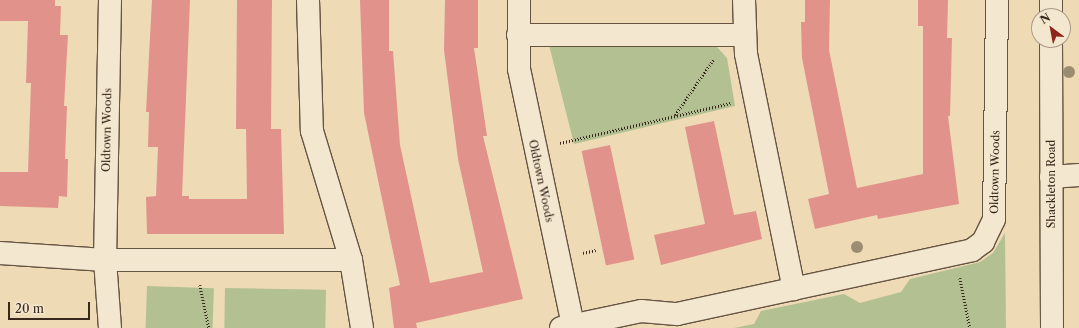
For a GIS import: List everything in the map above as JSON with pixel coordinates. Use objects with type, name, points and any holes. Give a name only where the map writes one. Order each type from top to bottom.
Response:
[{"type":"street","name":"Oldtown Woods","points":[[110,0],[105,260],[110,328]]},
{"type":"street","points":[[308,0],[312,131],[351,260],[362,328]]},
{"type":"street","name":"Oldtown Woods","points":[[519,0],[519,69],[567,326],[641,311],[677,314],[955,256],[983,242],[994,219],[998,0]]},
{"type":"street","points":[[744,0],[743,35],[754,97],[794,289]]},
{"type":"street","points":[[518,36],[743,35]]},
{"type":"street","name":"Shackleton Road","points":[[1051,48],[1052,328]]},
{"type":"street","points":[[1051,177],[1079,175]]},
{"type":"street","points":[[0,253],[105,260],[351,260]]},
{"type":"path","points":[[675,115],[717,54],[720,35]]},
{"type":"path","points":[[534,150],[754,97]]},
{"type":"path","points":[[955,256],[970,328]]},
{"type":"path","points":[[195,260],[209,328]]},
{"type":"green space","points":[[705,44],[716,46],[727,58],[735,106],[574,144],[549,45]]},
{"type":"green space","points":[[1005,233],[1006,328],[734,328],[754,324],[761,311],[844,294],[860,303],[901,292],[910,279],[980,262],[993,253]]},
{"type":"green space","points":[[147,286],[214,288],[213,328],[146,328]]},
{"type":"green space","points":[[225,288],[326,290],[325,328],[224,328]]},
{"type":"building","points":[[0,0],[55,0],[55,6],[61,6],[60,35],[68,35],[64,106],[67,106],[65,159],[68,159],[67,197],[59,196],[58,208],[0,206],[0,172],[28,172],[31,83],[26,83],[28,21],[0,21]]},
{"type":"building","points":[[152,0],[190,0],[182,196],[189,196],[189,199],[247,199],[246,129],[236,129],[237,0],[272,0],[271,129],[281,129],[284,234],[147,234],[146,197],[156,196],[158,147],[148,147],[149,112],[146,112]]},
{"type":"building","points":[[360,0],[389,0],[389,51],[393,51],[400,145],[430,283],[483,272],[458,159],[444,50],[445,0],[478,0],[478,48],[474,48],[487,136],[483,136],[523,299],[416,323],[417,328],[394,328],[389,288],[400,285],[364,113]]},
{"type":"building","points":[[805,0],[830,0],[829,50],[857,188],[923,174],[923,26],[918,26],[918,0],[948,0],[947,38],[952,38],[950,116],[948,116],[959,204],[878,219],[877,215],[815,229],[808,199],[829,194],[802,58],[801,22],[805,22]]},
{"type":"building","points":[[714,121],[734,215],[756,211],[762,239],[661,265],[654,235],[705,224],[685,127]]},
{"type":"building","points":[[610,145],[634,259],[606,265],[582,151]]}]
